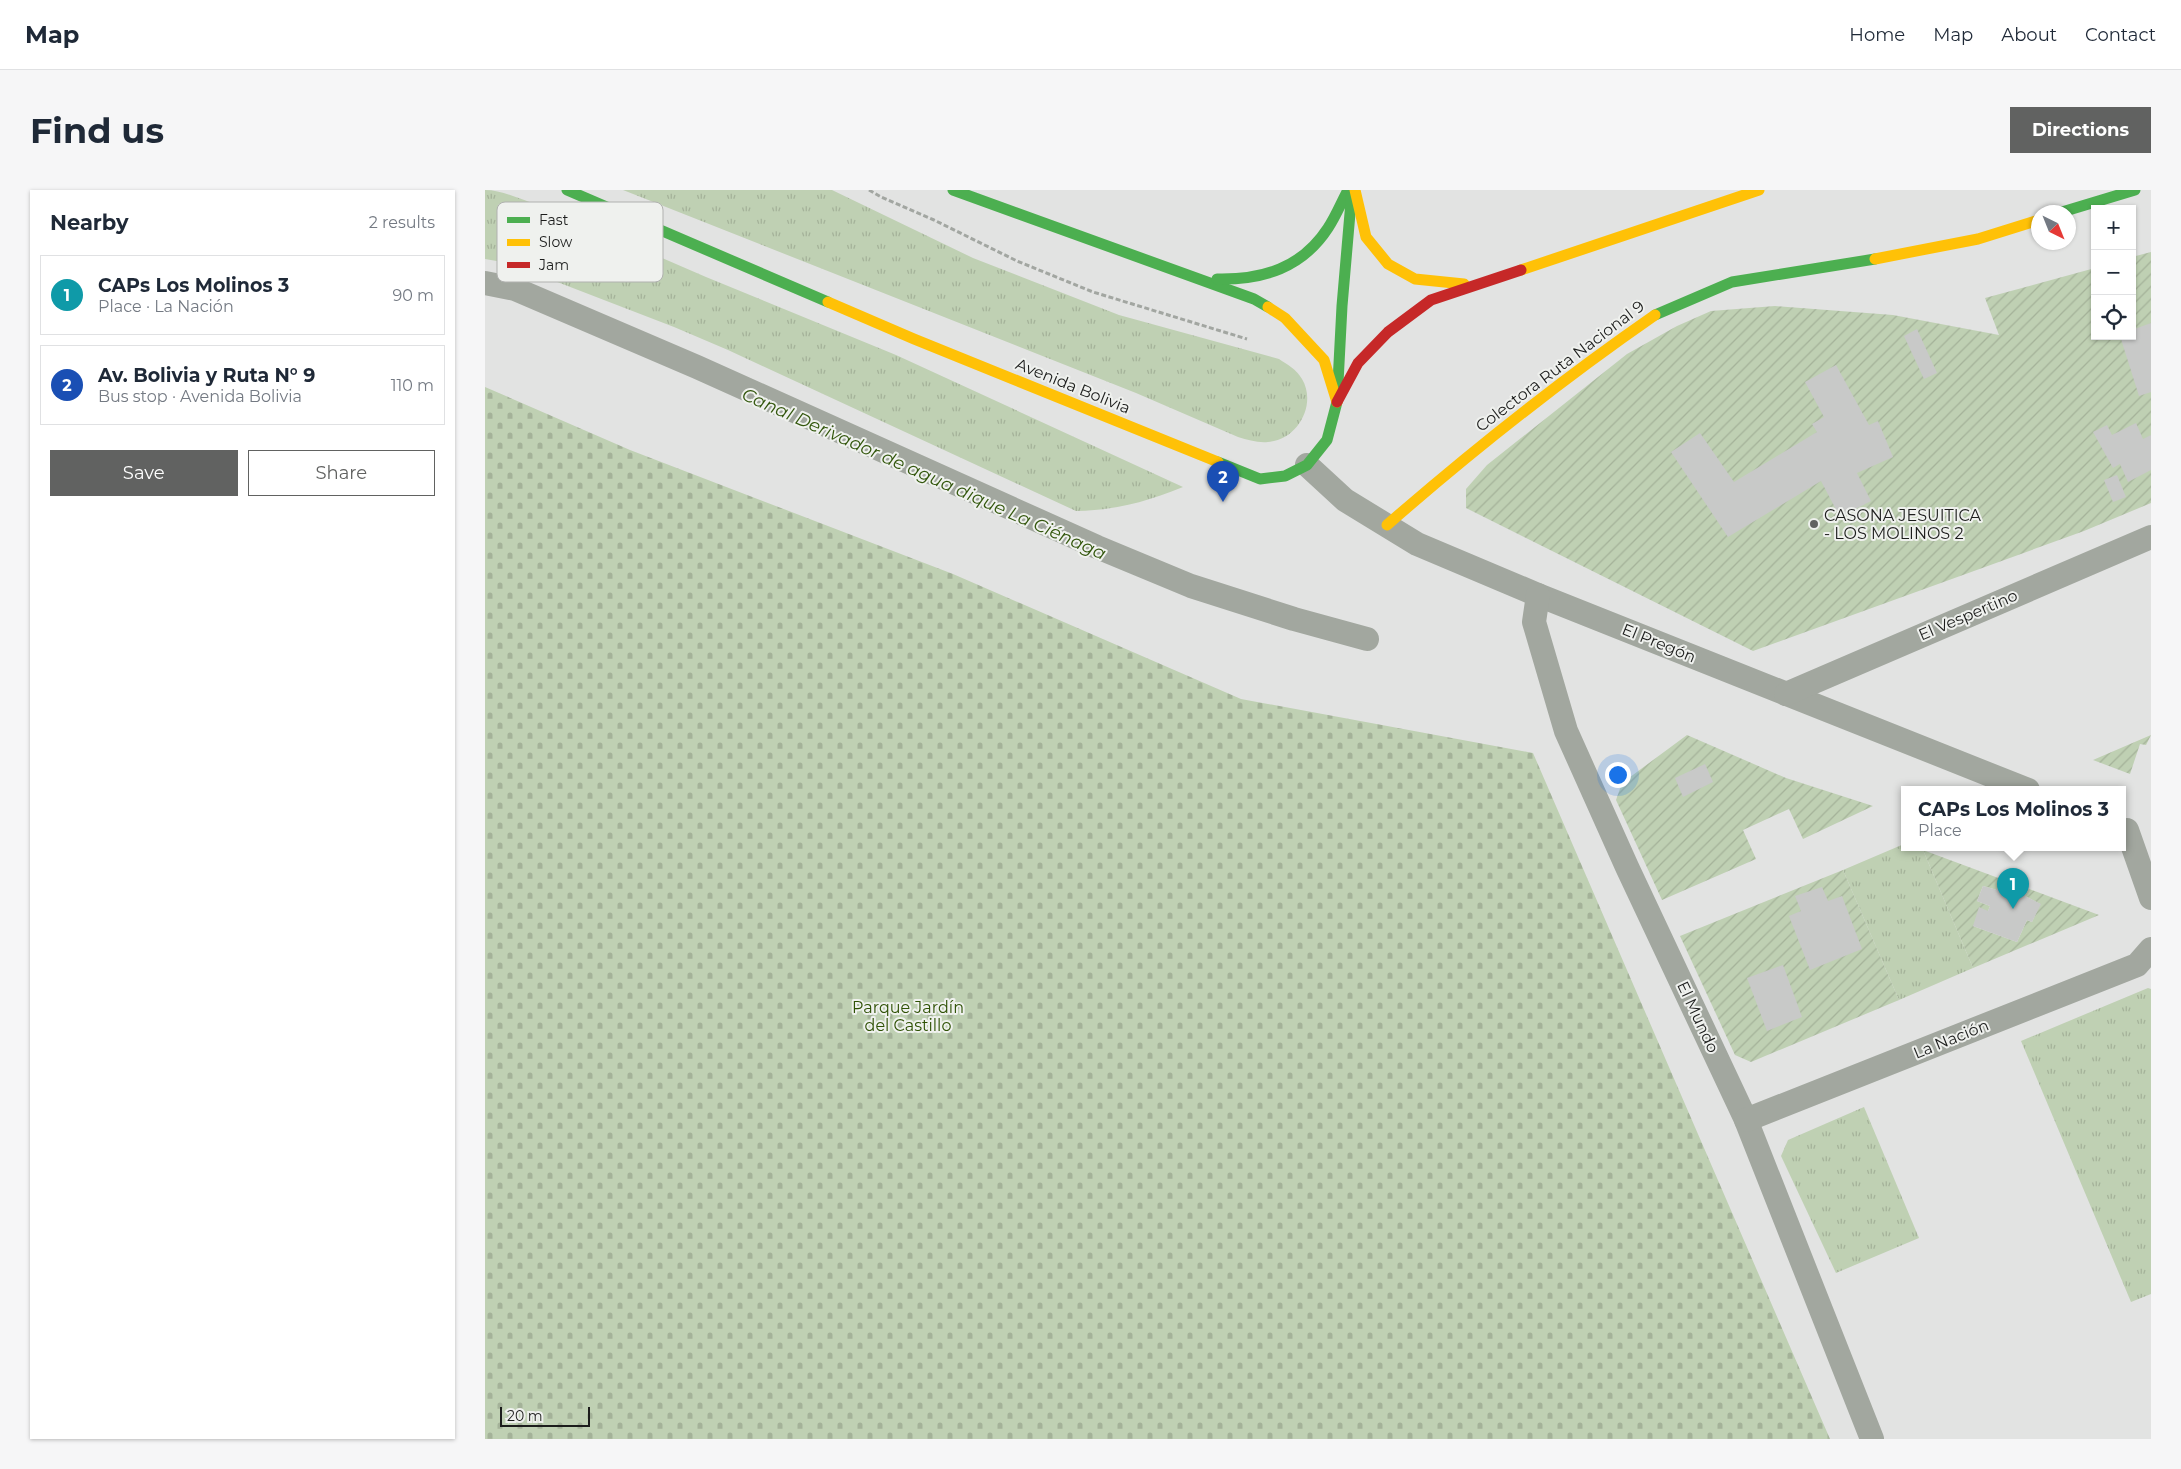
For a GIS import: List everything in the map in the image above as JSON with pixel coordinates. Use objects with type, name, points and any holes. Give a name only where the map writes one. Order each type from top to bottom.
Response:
[{"type":"main road","name":"Avenida Bolivia","points":[[567,190],[595,202]]},
{"type":"main road","points":[[953,190],[1254,299],[1285,318],[1324,360],[1337,402]]},
{"type":"main road","points":[[1193,278],[1245,280],[1277,273],[1304,256],[1325,234],[1348,190]]},
{"type":"main road","name":"Avenida Bolivia","points":[[663,231],[914,339],[1260,479],[1285,476],[1307,465],[1327,440],[1337,402],[1341,306],[1354,190]]},
{"type":"main road","points":[[1354,190],[1366,237],[1388,264],[1415,279],[1476,284]]},
{"type":"main road","points":[[1337,402],[1358,363],[1388,332],[1431,300],[1759,190]]},
{"type":"main road","points":[[2076,208],[2135,190]]},
{"type":"main road","name":"Colectora Ruta Nacional 9","points":[[1387,525],[1463,458],[1579,368],[1659,312],[1732,282],[1850,264],[1959,242],[2031,222]]},
{"type":"street","points":[[485,283],[515,289],[688,363],[1097,547],[1191,586],[1294,619],[1367,639]]},
{"type":"street","name":"El Pregón","points":[[1307,465],[1345,500],[1417,544],[2018,786]]},
{"type":"street","name":"El Vespertino","points":[[1786,694],[2151,537]]},
{"type":"street","name":"El Mundo","points":[[1538,594],[1534,622],[1566,731],[1627,867],[1746,1120],[1872,1439]]},
{"type":"street","points":[[2126,830],[2151,838]]},
{"type":"street","points":[[2126,834],[2151,898]]},
{"type":"street","name":"La Nación","points":[[1746,1120],[2137,965],[2151,949]]},
{"type":"path","points":[[869,190],[1017,261],[1093,292],[1247,339]]},
{"type":"green space","points":[[485,190],[492,190],[530,202],[497,202],[497,261],[485,259]]},
{"type":"green space","points":[[623,190],[832,190],[973,258],[1119,315],[1279,359],[1294,370],[1302,379],[1306,389],[1306,409],[1296,428],[1279,440],[1261,442],[1238,437],[1136,393],[663,206],[663,202],[653,202]]},
{"type":"green space","points":[[2151,252],[2151,503],[2084,531],[1753,651],[1466,508],[1466,489],[1487,465],[1627,354],[1677,326],[1711,311],[1775,306],[1893,315],[1999,335],[1985,298],[2091,269],[2091,340],[2136,340],[2136,256]]},
{"type":"green space","points":[[663,258],[896,355],[1183,487],[1131,504],[1105,509],[1076,511],[728,350],[557,282],[663,282]]},
{"type":"green space","name":"Parque Jardín del Castillo","points":[[485,387],[630,450],[953,574],[1241,699],[1533,753],[1830,1439],[485,1439]]},
{"type":"green space","points":[[1687,735],[1786,778],[1873,806],[1803,839],[1789,809],[1743,830],[1756,859],[1662,900],[1616,800],[1622,783]]},
{"type":"green space","points":[[2151,735],[2146,745],[2140,744],[2130,774],[2093,760]]},
{"type":"green space","points":[[1901,845],[1901,851],[1923,851],[1973,968],[1899,1000],[1843,870]]},
{"type":"green space","points":[[1923,851],[2001,879],[1997,890],[1983,886],[1977,901],[1990,906],[1988,911],[1973,926],[2017,942],[2027,920],[2032,922],[2040,904],[2025,896],[2029,889],[2099,915],[1973,968]]},
{"type":"green space","points":[[1843,870],[1899,1000],[1751,1062],[1735,1055],[1680,936]]},
{"type":"green space","points":[[2148,988],[2151,989],[2151,1294],[2131,1302],[2021,1041]]},
{"type":"green space","points":[[1864,1107],[1919,1238],[1836,1273],[1781,1156],[1788,1140]]},
{"type":"building","points":[[2151,323],[2151,392],[2139,396],[2121,340],[2136,340],[2136,329]]},
{"type":"building","points":[[1917,329],[1937,373],[1924,379],[1904,336]]},
{"type":"building","name":"CASONA JESUITICA - LOS MOLINOS 2","points":[[1836,365],[1869,425],[1878,421],[1893,457],[1857,473],[1871,501],[1840,517],[1821,481],[1728,537],[1671,452],[1700,433],[1734,482],[1817,432],[1812,424],[1824,417],[1805,382]]},
{"type":"building","points":[[2136,423],[2143,439],[2151,435],[2151,470],[2128,482],[2120,464],[2113,468],[2093,432],[2107,425],[2112,435]]},
{"type":"building","points":[[2117,475],[2126,497],[2113,502],[2104,480]]},
{"type":"building","points":[[1705,764],[1713,782],[1683,797],[1675,778]]},
{"type":"building","points":[[2001,879],[2029,889],[2025,896],[2041,904],[2032,922],[2027,920],[2017,942],[1973,926],[1979,907],[1988,911],[1990,906],[1977,901],[1983,886],[1997,890]]},
{"type":"building","points":[[1822,887],[1828,901],[1842,896],[1862,949],[1810,970],[1789,916],[1801,911],[1795,896]]},
{"type":"building","points":[[1783,965],[1802,1017],[1767,1031],[1747,978]]},
{"type":"traffic: fast","points":[[567,190],[595,202]]},
{"type":"traffic: fast","points":[[953,190],[1254,299],[1268,307]]},
{"type":"traffic: fast","points":[[1217,279],[1234,279],[1265,274],[1294,262],[1318,242],[1331,223],[1348,190]]},
{"type":"traffic: fast","points":[[1218,462],[1260,479],[1285,476],[1307,465],[1327,440],[1337,402],[1342,306],[1352,190]]},
{"type":"traffic: fast","points":[[2076,208],[2135,190]]},
{"type":"traffic: fast","points":[[663,231],[828,302]]},
{"type":"traffic: fast","points":[[1655,315],[1732,282],[1875,259]]},
{"type":"traffic: slow","points":[[1355,190],[1366,237],[1388,264],[1415,279],[1464,284]]},
{"type":"traffic: slow","points":[[1521,270],[1759,190]]},
{"type":"traffic: slow","points":[[1875,259],[1978,239],[2031,222]]},
{"type":"traffic: slow","points":[[828,302],[914,339],[1218,462]]},
{"type":"traffic: slow","points":[[1268,307],[1285,318],[1324,360],[1337,402]]},
{"type":"traffic: slow","points":[[1387,525],[1518,416],[1655,315]]},
{"type":"traffic: jam","points":[[1337,402],[1358,363],[1388,332],[1431,300],[1521,270]]},
{"type":"place","name":"Av. Bolivia y Ruta N° 9","points":[[1223,502]]},
{"type":"place","name":"CASONA JESUITICA - LOS MOLINOS 2","points":[[1814,524]]},
{"type":"place","name":"CAPs Los Molinos 3","points":[[2013,909]]},
{"type":"water label","name":"Canal Derivador de agua dique La Ciénaga","points":[[924,474]]}]
